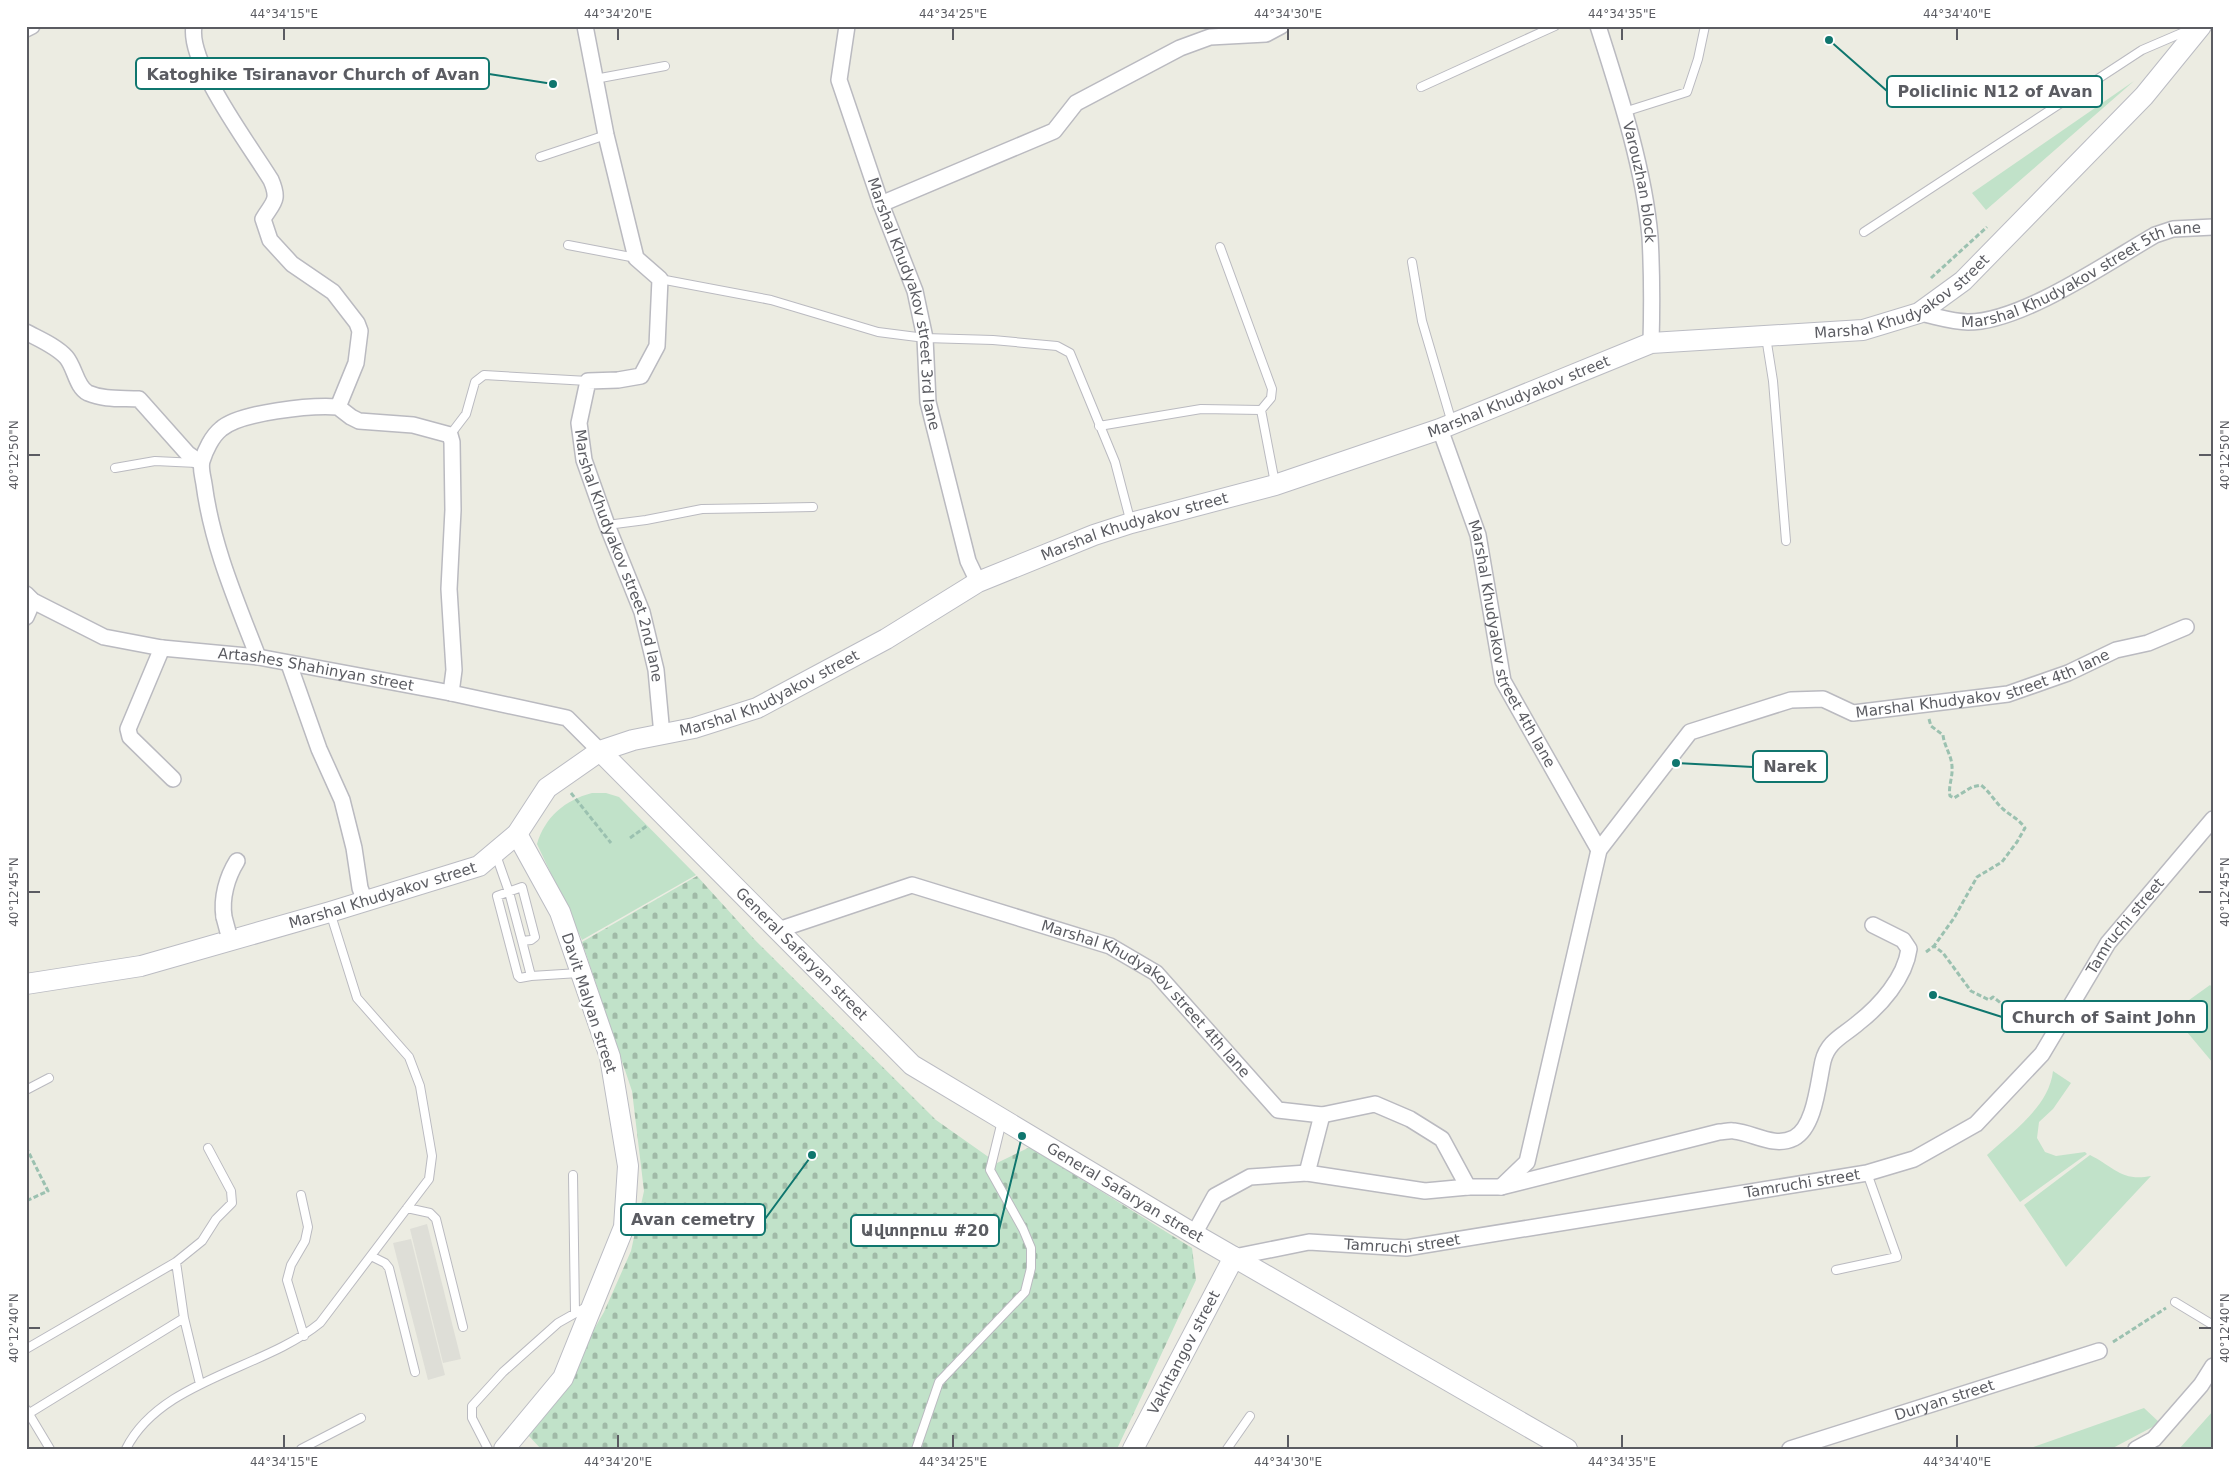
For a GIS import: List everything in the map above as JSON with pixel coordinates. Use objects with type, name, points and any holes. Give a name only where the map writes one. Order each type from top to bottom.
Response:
[{"type":"street","points":[[26,30],[32,26]]},
{"type":"street","points":[[194,26],[193,41],[218,97],[276,190],[276,198],[263,220],[270,240],[292,264],[333,292],[357,323],[360,331],[356,363],[338,406]]},
{"type":"street","points":[[585,26],[606,135],[636,258],[660,279],[656,346],[641,376],[618,380],[588,381]]},
{"type":"street","name":"Marshal Khudyakov street 3rd lane","points":[[847,26],[839,80],[881,204],[915,291],[925,338],[928,402],[968,561],[978,582]]},
{"type":"street","points":[[881,204],[1054,131],[1076,104],[1180,48],[1210,37],[1243,31],[1266,34],[1281,26]]},
{"type":"street","name":"Varouzhan block","points":[[1598,26],[1624,112],[1640,180],[1650,235],[1651,343]]},
{"type":"street","name":"Marshal Khudyakov street","points":[[26,984],[141,966],[229,936],[330,912],[479,866],[517,834],[547,788],[558,778],[600,751],[633,740],[694,728],[757,708],[886,639],[978,582],[1061,548],[1131,523],[1276,485],[1446,426],[1651,343],[1863,330],[1919,313],[1963,281],[2144,96],[2201,26]]},
{"type":"street","name":"Marshal Khudyakov street 5th lane","points":[[1919,313],[1968,322],[2016,312],[2051,295],[2155,235],[2173,229],[2213,227]]},
{"type":"street","points":[[26,332],[66,357],[74,369],[79,383],[86,392],[103,398],[139,399],[188,454],[201,463]]},
{"type":"street","name":"Marshal Khudyakov street 2nd lane","points":[[588,381],[579,423],[584,460],[607,525],[642,612],[656,670],[662,735]]},
{"type":"street","points":[[258,657],[220,557],[207,509],[201,463],[212,439],[221,429],[234,421],[275,411],[338,406],[359,421],[418,426],[450,435],[452,442],[453,510],[449,588],[454,670],[451,693]]},
{"type":"street","name":"Marshal Khudyakov street 4th lane","points":[[1446,426],[1478,535],[1503,681],[1599,850]]},
{"type":"street","points":[[26,617],[30,598]]},
{"type":"street","name":"Artashes Shahinyan street","points":[[30,598],[104,637],[162,648],[258,657],[451,693],[567,718],[600,751]]},
{"type":"street","name":"Marshal Khudyakov street 4th lane","points":[[1501,1187],[1527,1162],[1599,850],[1690,732],[1792,700],[1822,699],[1853,713],[2008,694],[2068,673],[2109,653],[2148,643],[2186,626]]},
{"type":"street","points":[[162,648],[128,729],[130,737],[173,779]]},
{"type":"street","points":[[289,664],[319,749],[342,800],[354,848],[360,888],[365,901]]},
{"type":"street","name":"General Safaryan street","points":[[600,751],[912,1065],[1194,1234],[1567,1449]]},
{"type":"street","name":"Tamruchi street","points":[[1234,1257],[1309,1242],[1406,1248],[1867,1173],[1914,1159],[1976,1124],[2042,1054],[2108,943],[2213,818]]},
{"type":"street","name":"Davit Malyan street","points":[[504,1449],[563,1378],[624,1227],[628,1166],[610,1057],[560,912],[517,834]]},
{"type":"street","points":[[229,936],[224,917],[226,887],[230,872],[237,861]]},
{"type":"street","name":"Marshal Khudyakov street 4th lane","points":[[778,930],[912,885],[1110,946],[1156,973],[1278,1110],[1322,1115],[1376,1104],[1410,1119],[1442,1139],[1468,1187]]},
{"type":"street","points":[[1194,1234],[1215,1196],[1250,1177],[1307,1173],[1425,1190],[1501,1187],[1732,1130],[1771,1140],[1784,1141],[1795,1137],[1806,1126],[1813,1109],[1828,1047],[1869,1013],[1896,980],[1907,962],[1909,949],[1903,940],[1873,925]]},
{"type":"street","points":[[1307,1173],[1322,1115]]},
{"type":"street","name":"Vakhtangov street","points":[[1134,1449],[1234,1257]]},
{"type":"street","name":"Duryan street","points":[[1790,1449],[2100,1351]]},
{"type":"street","points":[[2136,1449],[2154,1438],[2201,1385],[2213,1366]]},
{"type":"lane","points":[[1421,87],[1554,26]]},
{"type":"lane","points":[[1624,112],[1687,92],[1698,59],[1705,26]]},
{"type":"lane","points":[[1864,232],[2142,50],[2197,26]]},
{"type":"lane","points":[[595,79],[664,66]]},
{"type":"lane","points":[[540,157],[606,135]]},
{"type":"lane","points":[[568,245],[636,258]]},
{"type":"lane","points":[[1220,247],[1272,389],[1271,398],[1262,410],[1276,485]]},
{"type":"lane","points":[[1412,262],[1422,321],[1446,426]]},
{"type":"lane","points":[[660,279],[770,300],[878,332],[925,338],[993,340],[1057,346],[1070,353],[1115,462],[1131,523]]},
{"type":"lane","points":[[1766,337],[1773,381],[1786,541]]},
{"type":"lane","points":[[450,435],[466,414],[475,382],[484,375],[588,381]]},
{"type":"lane","points":[[1099,426],[1201,409],[1262,410]]},
{"type":"lane","points":[[116,468],[155,461],[201,463]]},
{"type":"lane","points":[[607,525],[646,520],[702,509],[813,507]]},
{"type":"lane","points":[[495,852],[509,892],[532,976]]},
{"type":"lane","points":[[522,941],[532,940],[535,936],[522,887],[498,896],[518,976],[520,978],[581,973]]},
{"type":"lane","points":[[126,1449],[147,1418],[200,1384],[304,1336],[320,1322],[429,1179],[432,1156],[420,1086],[408,1057],[356,998],[330,912]]},
{"type":"lane","points":[[26,1090],[49,1078]]},
{"type":"lane","points":[[916,1449],[939,1382],[1025,1292],[1031,1268],[1031,1248],[1023,1229],[990,1170],[1003,1120]]},
{"type":"lane","points":[[26,1349],[176,1262],[202,1242],[216,1219],[232,1203],[231,1190],[208,1148]]},
{"type":"lane","points":[[1836,1270],[1897,1258],[1867,1173]]},
{"type":"lane","points":[[573,1175],[575,1313]]},
{"type":"lane","points":[[301,1195],[308,1227],[305,1241],[291,1265],[287,1280],[304,1336]]},
{"type":"lane","points":[[407,1208],[430,1213],[436,1220],[463,1327]]},
{"type":"lane","points":[[371,1256],[385,1263],[389,1268],[415,1372]]},
{"type":"lane","points":[[176,1262],[184,1318],[200,1384]]},
{"type":"lane","points":[[488,1449],[472,1418],[472,1406],[503,1372],[558,1322],[594,1302]]},
{"type":"lane","points":[[2175,1302],[2213,1325]]},
{"type":"lane","points":[[50,1449],[27,1412],[184,1318]]},
{"type":"lane","points":[[1228,1449],[1250,1416]]},
{"type":"lane","points":[[301,1449],[361,1418]]},
{"type":"path","points":[[1907,962],[1934,946],[1954,918],[1977,877],[2002,862],[2025,828],[2020,820],[2003,809],[1988,790],[1981,785],[1972,787],[1954,798],[1950,796],[1952,766],[1944,747],[1943,735],[1931,726],[1928,716],[1928,703]]},
{"type":"path","points":[[558,778],[611,844]]},
{"type":"path","points":[[1934,946],[1943,953],[1972,991],[1989,1000],[1993,997],[2050,1040]]},
{"type":"path","points":[[26,1147],[48,1192],[26,1201]]},
{"type":"path","points":[[2100,1351],[2175,1302]]},
{"type":"shaded area","points":[[427,1224],[461,1359],[443,1363],[410,1229]]},
{"type":"shaded area","points":[[411,1239],[445,1375],[428,1380],[393,1243]]},
{"type":"green space","points":[[2134,81],[1986,210],[1972,193]]},
{"type":"green space","points":[[592,793],[606,793],[619,797],[696,875],[582,940],[537,844],[545,826],[557,811],[573,800]]},
{"type":"green space","points":[[697,876],[755,940],[936,1120],[997,1163],[1030,1147],[1192,1248],[1196,1280],[1117,1449],[541,1449],[528,1435],[554,1399],[604,1312],[631,1251],[644,1191],[632,1091],[582,942]]},
{"type":"green space","points":[[2210,985],[2213,988],[2213,1063],[2171,1013]]},
{"type":"green space","points":[[2053,1071],[2071,1083],[2053,1109],[2039,1122],[2037,1138],[2045,1152],[2056,1156],[2085,1152],[2087,1154],[2020,1202],[1987,1155],[2018,1128],[2037,1107],[2045,1096]]},
{"type":"green space","points":[[2090,1155],[2125,1175],[2133,1177],[2151,1176],[2066,1267],[2024,1205]]},
{"type":"green space","points":[[2144,1408],[2160,1423],[2111,1449],[2028,1449]]},
{"type":"green space","points":[[2213,1411],[2213,1449],[2179,1449]]},
{"type":"place","name":"Policlinic N12 of Avan","points":[[1829,40]]},
{"type":"place","name":"Katoghike Tsiranavor Church of Avan","points":[[553,84]]},
{"type":"place","name":"Narek","points":[[1676,763]]},
{"type":"place","name":"Church of Saint John","points":[[1933,995]]},
{"type":"place","name":"Ավտոբուս #20","points":[[1022,1136]]},
{"type":"place","name":"Avan cemetry","points":[[812,1155]]}]
